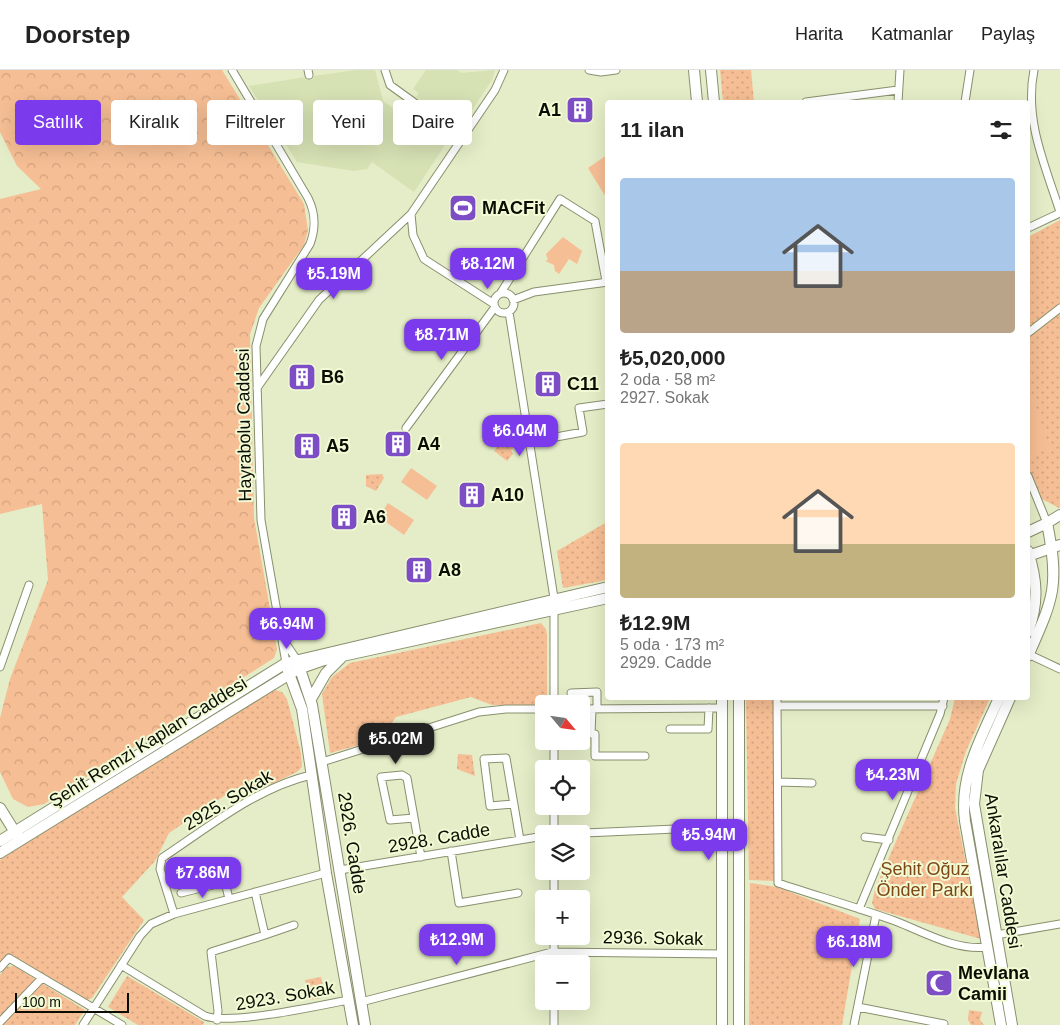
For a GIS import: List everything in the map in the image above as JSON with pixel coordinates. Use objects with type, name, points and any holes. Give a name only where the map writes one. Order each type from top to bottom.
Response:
[{"type":"main road","points":[[694,70],[697,100]]},
{"type":"main road","points":[[711,70],[714,100]]},
{"type":"main road","points":[[1030,531],[1060,515]]},
{"type":"main road","points":[[1048,523],[1057,546],[1058,567],[1055,595]]},
{"type":"main road","points":[[1030,553],[1057,546]]},
{"type":"main road","points":[[1030,559],[1036,575],[1035,601],[1030,623]]},
{"type":"main road","points":[[1030,651],[1060,584]]},
{"type":"main road","name":"Şehit Remzi Kaplan Caddesi","points":[[0,841],[18,836],[289,674],[299,664],[554,598],[605,588]]},
{"type":"main road","points":[[1030,593],[1035,601]]},
{"type":"main road","points":[[554,598],[554,609]]},
{"type":"main road","name":"Şehit Remzi Kaplan Caddesi","points":[[0,853],[18,836],[286,663],[299,664],[344,656],[605,599]]},
{"type":"main road","points":[[311,699],[326,673],[344,656]]},
{"type":"main road","name":"2926. Cadde","points":[[286,663],[301,702],[326,873],[353,1025]]},
{"type":"main road","name":"2926. Cadde","points":[[299,664],[311,699],[365,1025]]},
{"type":"main road","points":[[739,700],[739,1025]]},
{"type":"main road","name":"Ankaralılar Caddesi","points":[[998,700],[970,762],[963,799],[965,822],[1001,1025]]},
{"type":"main road","name":"Ankaralılar Caddesi","points":[[1009,700],[978,770],[974,792],[975,817],[1012,1025]]},
{"type":"main road","points":[[722,703],[722,1025]]},
{"type":"main road","points":[[0,808],[18,836]]},
{"type":"main road","points":[[326,873],[340,870]]},
{"type":"street","name":"Hayrabolu Caddesi","points":[[232,70],[308,198],[315,218],[314,231],[307,251],[266,314],[259,330],[256,346],[261,520],[286,663]]},
{"type":"street","points":[[385,70],[390,86],[410,100]]},
{"type":"street","points":[[472,123],[495,90],[504,70]]},
{"type":"street","points":[[589,70],[602,72],[616,70]]},
{"type":"street","points":[[898,100],[900,70]]},
{"type":"street","points":[[964,100],[970,70]]},
{"type":"street","points":[[1030,227],[1060,212],[1032,119],[1030,98],[1034,70]]},
{"type":"street","points":[[821,100],[898,90]]},
{"type":"street","points":[[257,389],[319,300],[411,214],[457,145]]},
{"type":"street","points":[[406,428],[494,306],[495,298],[500,294],[560,199],[595,221],[605,271]]},
{"type":"street","points":[[411,214],[413,235],[424,259],[502,313],[509,312],[513,307],[513,300],[509,295],[500,294]]},
{"type":"street","points":[[513,300],[534,292],[605,281]]},
{"type":"street","points":[[1030,332],[1060,308]]},
{"type":"street","points":[[509,312],[554,598]]},
{"type":"street","points":[[529,442],[582,432],[579,408],[605,404]]},
{"type":"street","points":[[1030,481],[1048,523]]},
{"type":"street","points":[[0,667],[2,652],[29,585]]},
{"type":"street","points":[[554,609],[554,695]]},
{"type":"street","name":"Hayrabolu Caddesi","points":[[280,636],[299,664]]},
{"type":"street","points":[[1030,656],[1060,669]]},
{"type":"street","points":[[571,693],[597,692],[591,734],[595,734],[595,756],[645,756]]},
{"type":"street","points":[[859,909],[889,840],[944,700]]},
{"type":"street","points":[[943,706],[777,702],[778,883],[859,909],[953,943],[970,947],[987,946]]},
{"type":"street","points":[[590,709],[709,708],[722,703]]},
{"type":"street","points":[[670,729],[708,729],[709,708]]},
{"type":"street","points":[[322,762],[479,712],[506,709],[535,709]]},
{"type":"street","points":[[514,804],[490,806],[484,759],[506,758],[514,804],[520,840]]},
{"type":"street","name":"2925. Sokak","points":[[174,914],[159,867],[162,858],[256,797],[289,782],[311,775]]},
{"type":"street","points":[[414,818],[390,820],[381,777],[402,776],[407,778],[421,857]]},
{"type":"street","points":[[778,782],[812,783]]},
{"type":"street","points":[[590,833],[721,827]]},
{"type":"street","points":[[865,837],[889,840]]},
{"type":"street","name":"2928. Cadde","points":[[340,870],[535,838]]},
{"type":"street","points":[[451,852],[458,903],[518,893]]},
{"type":"street","points":[[83,1025],[144,929],[158,920],[326,873]]},
{"type":"street","points":[[181,893],[225,882],[229,899]]},
{"type":"street","points":[[255,892],[265,934]]},
{"type":"street","points":[[854,1025],[876,915]]},
{"type":"street","points":[[996,935],[1060,924]]},
{"type":"street","points":[[219,1022],[211,952],[294,925]]},
{"type":"street","points":[[554,945],[554,952]]},
{"type":"street","name":"2936. Sokak","points":[[361,1002],[554,952],[722,954]]},
{"type":"street","points":[[0,968],[9,958],[122,1025]]},
{"type":"street","name":"2923. Sokak","points":[[121,965],[205,1016],[219,1022],[348,1000]]},
{"type":"street","points":[[0,1022],[42,978]]},
{"type":"street","points":[[858,1007],[944,1024]]},
{"type":"street","points":[[554,1010],[554,1025]]},
{"type":"shaded area","points":[[356,70],[375,70],[383,100],[313,100],[313,145],[383,145],[383,101],[393,108],[393,145],[445,145],[414,192],[372,162],[367,169],[354,171],[297,162],[286,145],[303,145],[303,100],[258,100],[249,86],[306,77],[311,80],[314,76]]},
{"type":"shaded area","points":[[426,70],[457,70],[461,73],[495,70],[492,80],[472,110],[472,100],[420,100],[416,97],[419,93],[413,89]]},
{"type":"green space","points":[[0,70],[222,70],[240,100],[207,100],[207,145],[268,145],[304,204],[308,230],[304,245],[259,308],[250,334],[254,518],[277,649],[274,658],[44,804],[28,807],[13,799],[0,772],[0,718],[10,679],[48,580],[42,504],[0,514],[0,199],[41,189],[17,166],[0,132]]},
{"type":"green space","points":[[720,70],[751,70],[754,100],[723,100]]},
{"type":"green space","points":[[605,156],[605,196],[588,168]]},
{"type":"green space","points":[[1060,220],[1059,508],[1040,498],[1030,470],[1030,236]]},
{"type":"green space","points":[[563,237],[582,251],[577,264],[569,259],[559,274],[555,271],[554,265],[545,261],[548,260],[546,254]]},
{"type":"green space","points":[[1030,389],[1050,449],[1030,455]]},
{"type":"green space","points":[[509,444],[514,447],[511,450],[513,454],[507,461],[494,451],[498,446]]},
{"type":"green space","points":[[411,468],[437,486],[427,500],[401,482]]},
{"type":"green space","points":[[382,474],[384,478],[376,491],[366,486],[366,475]]},
{"type":"green space","points":[[388,503],[414,520],[404,535],[379,517]]},
{"type":"green space","points":[[605,523],[605,580],[563,588],[557,551]]},
{"type":"green space","points":[[541,623],[546,629],[547,635],[547,695],[535,695],[535,705],[492,705],[471,697],[396,717],[381,739],[330,753],[322,694],[332,677],[350,663]]},
{"type":"green space","points":[[275,690],[282,692],[287,699],[301,753],[302,767],[297,772],[263,788],[236,788],[169,833],[155,861],[122,897],[144,920],[92,998],[87,1000],[9,955],[0,963],[0,860],[66,815]]},
{"type":"green space","points":[[746,700],[774,700],[775,881],[749,880]]},
{"type":"green space","name":"Şehit Oğuz Önder Parkı","points":[[955,700],[989,700],[966,751],[956,784],[955,808],[981,939],[875,909],[872,903],[875,889],[950,719]]},
{"type":"green space","points":[[458,754],[472,755],[475,776],[457,769]]},
{"type":"green space","points":[[933,863],[952,868],[945,893],[940,897],[925,893]]},
{"type":"green space","points":[[750,883],[777,887],[860,919],[842,1025],[749,1025]]},
{"type":"green space","points":[[14,966],[85,1010],[75,1025],[0,1025],[0,975],[7,967]]},
{"type":"green space","points":[[127,976],[204,1022],[203,1025],[138,1025],[108,1007]]},
{"type":"green space","points":[[321,977],[324,991],[321,992],[322,998],[309,1000],[305,980]]},
{"type":"green space","points":[[969,1010],[982,1012],[980,1020],[984,1025],[971,1025],[968,1020]]},
{"type":"place","name":"A1","points":[[580,110]]},
{"type":"place","name":"MACFit","points":[[463,208]]},
{"type":"place","name":"B6","points":[[302,377]]},
{"type":"place","name":"C11","points":[[548,384]]},
{"type":"place","name":"A4","points":[[398,444]]},
{"type":"place","name":"A5","points":[[307,446]]},
{"type":"place","name":"A10","points":[[472,495]]},
{"type":"place","name":"A6","points":[[344,517]]},
{"type":"place","name":"A8","points":[[419,570]]},
{"type":"place","name":"Mevlana Camii","points":[[939,983]]}]
